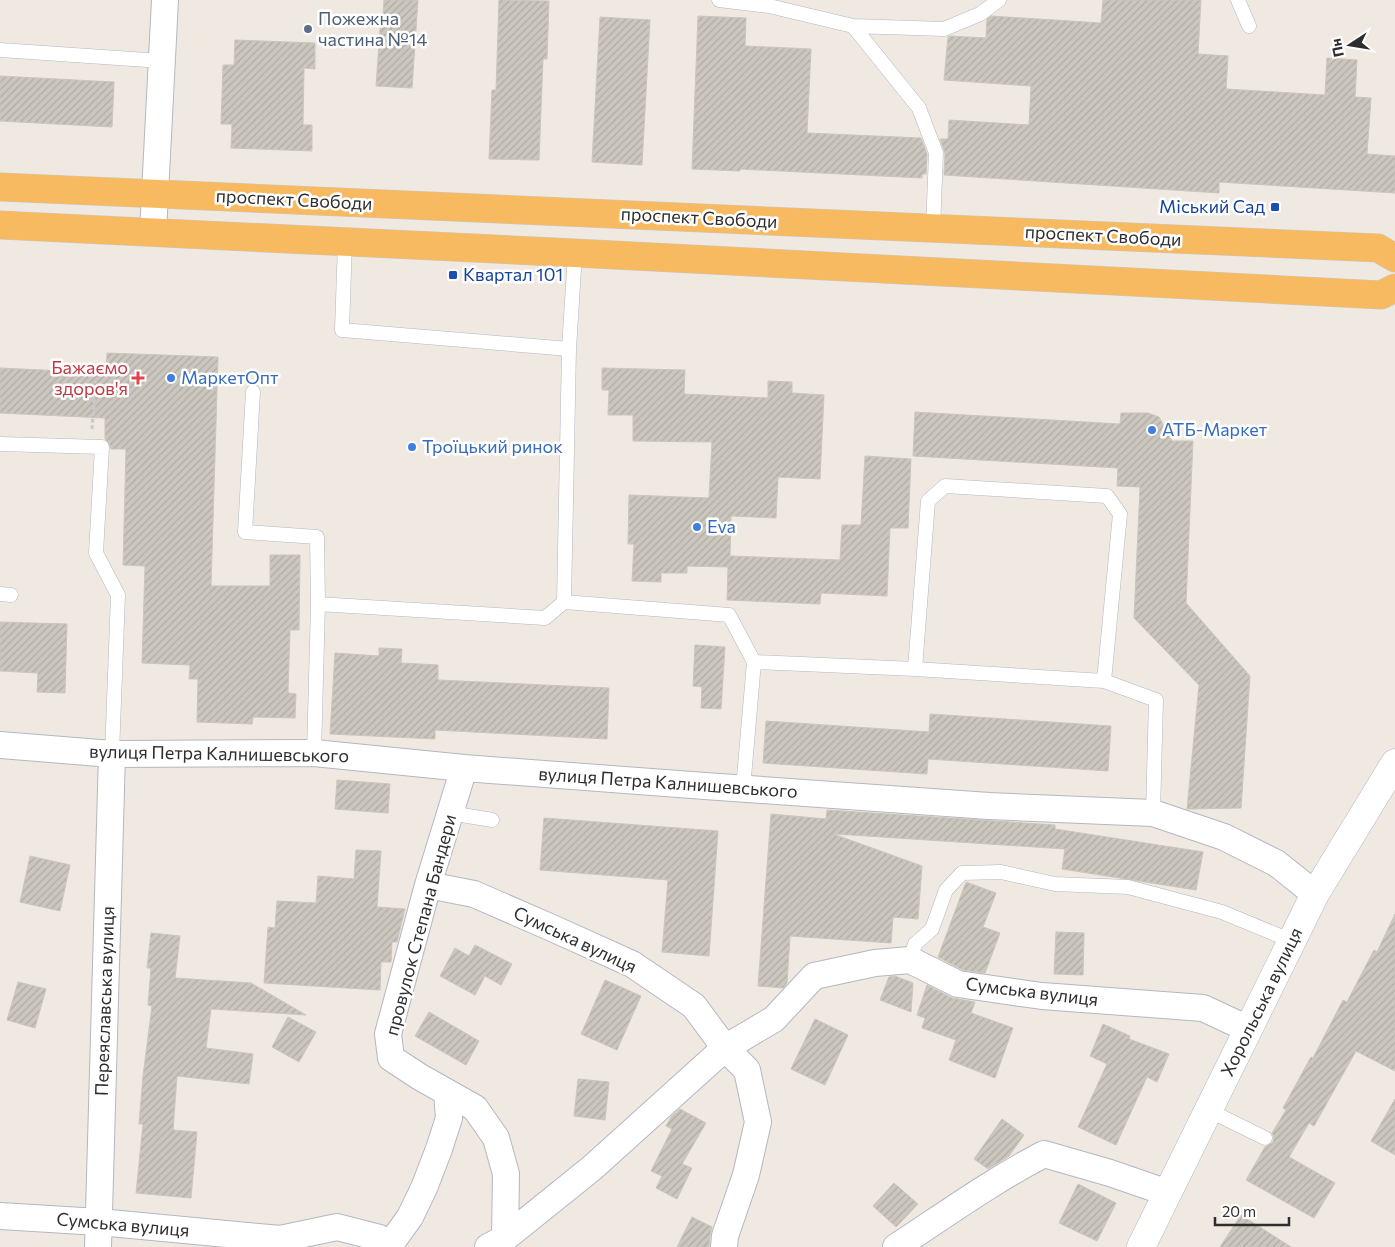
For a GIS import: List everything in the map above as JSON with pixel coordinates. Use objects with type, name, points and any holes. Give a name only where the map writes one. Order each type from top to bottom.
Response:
[{"type":"highway","name":"проспект Свободи","points":[[0,187],[1378,248],[1395,258]]},
{"type":"highway","points":[[0,225],[575,252],[1381,295],[1395,288]]},
{"type":"street","points":[[153,232],[165,0]]},
{"type":"street","name":"вулиця Петра Калнишевського","points":[[0,745],[112,754],[314,753],[464,768],[744,789],[989,806],[1153,813],[1224,837],[1276,863],[1315,894]]},
{"type":"street","name":"Переяславська вулиця","points":[[98,1234],[112,754]]},
{"type":"street","name":"Хорольська вулиця","points":[[1141,1247],[1315,894],[1395,763]]},
{"type":"street","name":"провулок Степана Бандери","points":[[464,768],[428,885],[388,1034],[391,1058],[475,1108],[496,1138],[506,1174],[497,1242]]},
{"type":"street","name":"Сумська вулиця","points":[[428,885],[474,894],[632,964],[694,1006],[725,1048],[747,1070],[758,1122],[746,1176],[725,1236],[724,1247]]},
{"type":"street","points":[[497,1242],[592,1168],[725,1048],[774,1020],[814,976],[875,963],[910,960]]},
{"type":"street","name":"Сумська вулиця","points":[[910,960],[958,984],[1042,996],[1203,1008],[1248,1029]]},
{"type":"street","points":[[389,1247],[410,1216],[424,1188],[439,1149],[449,1118],[447,1093]]},
{"type":"street","points":[[896,1247],[974,1195],[1044,1154],[1168,1192]]},
{"type":"street","name":"Сумська вулиця","points":[[0,1216],[98,1234],[280,1239],[337,1227],[380,1238],[389,1247]]},
{"type":"lane","points":[[719,0],[768,6],[853,26],[944,29],[980,14],[999,0]]},
{"type":"lane","points":[[1238,0],[1249,26]]},
{"type":"lane","points":[[853,26],[919,108],[936,153],[932,229]]},
{"type":"lane","points":[[0,50],[162,60]]},
{"type":"lane","points":[[345,242],[342,330],[569,349]]},
{"type":"lane","points":[[564,602],[569,349],[575,252]]},
{"type":"lane","points":[[252,392],[245,532],[317,537],[318,604],[314,753]]},
{"type":"lane","points":[[0,444],[102,448],[96,552],[118,595],[112,754]]},
{"type":"lane","points":[[915,669],[928,501],[945,486],[1098,495],[1107,496],[1120,514],[1104,681]]},
{"type":"lane","points":[[318,604],[544,618],[564,602],[729,615],[754,662],[744,789]]},
{"type":"lane","points":[[754,662],[915,669],[1104,681],[1156,700],[1153,813]]},
{"type":"lane","points":[[450,813],[492,820]]},
{"type":"lane","points":[[910,960],[915,944],[932,929],[946,890],[962,873],[1001,872],[1055,884],[1128,887],[1222,912],[1292,941]]},
{"type":"lane","points":[[1208,1110],[1265,1138]]},
{"type":"path","points":[[91,447],[96,382]]},
{"type":"building","points":[[384,0],[418,0],[412,88],[376,86],[381,16],[383,16]]},
{"type":"building","points":[[499,0],[549,1],[547,59],[543,59],[539,160],[489,159],[492,90],[496,90]]},
{"type":"building","points":[[1103,0],[1201,0],[1198,54],[1228,56],[1226,89],[1325,95],[1327,58],[1357,60],[1355,97],[1371,98],[1367,154],[1395,156],[1395,193],[1219,182],[1219,193],[944,175],[945,153],[940,139],[948,139],[949,120],[1029,125],[1031,86],[944,80],[948,37],[986,38],[987,19],[991,16],[1101,23]]},
{"type":"building","points":[[698,16],[746,18],[745,46],[811,49],[807,133],[921,138],[927,154],[926,174],[922,174],[922,178],[740,169],[740,171],[692,169]]},
{"type":"building","points":[[600,17],[650,20],[642,165],[592,162]]},
{"type":"building","points":[[235,40],[315,43],[315,69],[304,68],[303,125],[312,125],[312,151],[231,148],[232,124],[221,124],[223,65],[234,65]]},
{"type":"building","points":[[0,76],[114,82],[112,127],[0,121]]},
{"type":"building","points":[[107,353],[218,357],[211,586],[270,586],[270,555],[300,555],[299,630],[290,630],[288,693],[296,694],[295,718],[253,717],[252,724],[197,722],[198,679],[189,679],[190,665],[142,663],[145,566],[123,565],[126,449],[111,449],[105,439],[105,418],[0,413],[0,368],[106,373]]},
{"type":"building","points":[[602,368],[685,370],[684,394],[768,398],[768,381],[792,382],[792,393],[824,395],[820,479],[778,477],[776,518],[731,516],[730,556],[840,560],[842,525],[861,525],[865,456],[911,459],[908,528],[890,528],[887,596],[821,593],[820,604],[727,600],[728,567],[687,566],[687,573],[661,573],[661,582],[632,581],[634,544],[628,544],[629,495],[709,498],[712,442],[633,441],[633,415],[608,415],[609,390],[602,390]]},
{"type":"building","points":[[915,412],[1120,424],[1121,413],[1148,413],[1159,417],[1172,441],[1193,441],[1186,603],[1250,676],[1241,808],[1187,809],[1199,685],[1134,618],[1140,487],[1117,486],[1118,468],[913,456]]},
{"type":"building","points":[[0,622],[67,624],[65,693],[37,692],[38,673],[0,671]]},
{"type":"building","points":[[695,645],[725,647],[721,709],[701,708],[702,687],[693,686]]},
{"type":"building","points":[[379,648],[402,649],[401,663],[438,665],[438,680],[609,688],[607,739],[435,730],[435,739],[330,734],[335,653],[379,656]]},
{"type":"building","points":[[930,714],[1111,726],[1108,771],[928,759],[927,774],[763,763],[766,721],[929,732]]},
{"type":"building","points":[[337,780],[390,784],[388,813],[335,809]]},
{"type":"building","points":[[827,810],[1055,825],[1055,829],[1203,852],[1196,890],[1062,869],[1065,849],[836,834],[922,866],[918,919],[893,917],[891,943],[790,936],[787,983],[783,988],[758,986],[771,814],[826,819]]},
{"type":"building","points":[[544,818],[718,831],[709,956],[662,952],[668,880],[540,870]]},
{"type":"building","points":[[356,850],[381,851],[377,907],[405,909],[397,942],[392,942],[391,962],[381,962],[380,990],[264,983],[268,927],[275,928],[277,901],[316,903],[318,876],[354,879]]},
{"type":"building","points":[[30,856],[70,865],[60,911],[20,902]]},
{"type":"building","points":[[966,882],[996,893],[983,927],[1000,933],[985,973],[963,970],[938,957]]},
{"type":"building","points":[[1395,914],[1395,1071],[1356,1051],[1314,1126],[1309,1123],[1289,1157],[1335,1183],[1314,1218],[1246,1180],[1265,1147],[1273,1142],[1272,1133],[1286,1110],[1283,1108],[1311,1057],[1313,1058],[1343,1000],[1347,1002],[1374,950],[1377,952]]},
{"type":"building","points":[[1056,932],[1084,933],[1083,975],[1054,974]]},
{"type":"building","points":[[151,933],[180,936],[175,978],[251,983],[306,1015],[211,1009],[206,1048],[253,1054],[249,1084],[177,1076],[173,1130],[197,1132],[191,1198],[136,1193],[143,1124],[139,1124],[143,1076],[152,1006],[148,1005],[151,968],[147,968]]},
{"type":"building","points":[[475,945],[512,964],[501,985],[485,976],[475,995],[440,976],[455,948],[469,956]]},
{"type":"building","points":[[895,976],[913,983],[911,1012],[880,1000],[889,977]]},
{"type":"building","points":[[605,980],[641,996],[617,1050],[581,1034]]},
{"type":"building","points":[[18,982],[46,989],[35,1028],[7,1020]]},
{"type":"building","points":[[927,985],[952,998],[975,1002],[971,1013],[1013,1028],[995,1078],[949,1060],[956,1040],[922,1028],[925,1018],[917,1015]]},
{"type":"building","points":[[429,1012],[479,1041],[466,1065],[415,1036]]},
{"type":"building","points":[[288,1017],[316,1032],[299,1062],[272,1047]]},
{"type":"building","points":[[815,1019],[848,1035],[825,1085],[791,1069]]},
{"type":"building","points":[[1103,1024],[1130,1036],[1129,1039],[1169,1054],[1157,1082],[1147,1077],[1116,1145],[1078,1127],[1107,1064],[1090,1056]]},
{"type":"building","points":[[578,1079],[609,1082],[605,1120],[574,1116]]},
{"type":"building","points":[[1395,1099],[1395,1155],[1371,1141]]},
{"type":"building","points":[[680,1109],[706,1123],[682,1164],[692,1168],[677,1199],[656,1188],[662,1176],[651,1171],[672,1129],[666,1126],[671,1117]]},
{"type":"building","points":[[1002,1119],[1024,1135],[1009,1156],[988,1169],[974,1159]]},
{"type":"building","points":[[894,1183],[918,1204],[896,1227],[873,1206]]},
{"type":"building","points":[[1078,1184],[1116,1203],[1097,1241],[1059,1223]]},
{"type":"building","points":[[1241,1215],[1291,1247],[1220,1247]]},
{"type":"building","points":[[692,1217],[712,1227],[709,1247],[677,1247]]},
{"type":"place","name":"Пожежна частина №14","points":[[308,29]]},
{"type":"place","name":"Міський Сад","points":[[1275,207]]},
{"type":"place","name":"Квартал 101","points":[[453,275]]},
{"type":"place","name":"Бажаємо здоров'я","points":[[138,378]]},
{"type":"place","name":"МаркетОпт","points":[[171,378]]},
{"type":"place","name":"АТБ-Маркет","points":[[1152,430]]},
{"type":"place","name":"Троїцький ринок","points":[[412,447]]},
{"type":"place","name":"Eva","points":[[697,527]]}]
